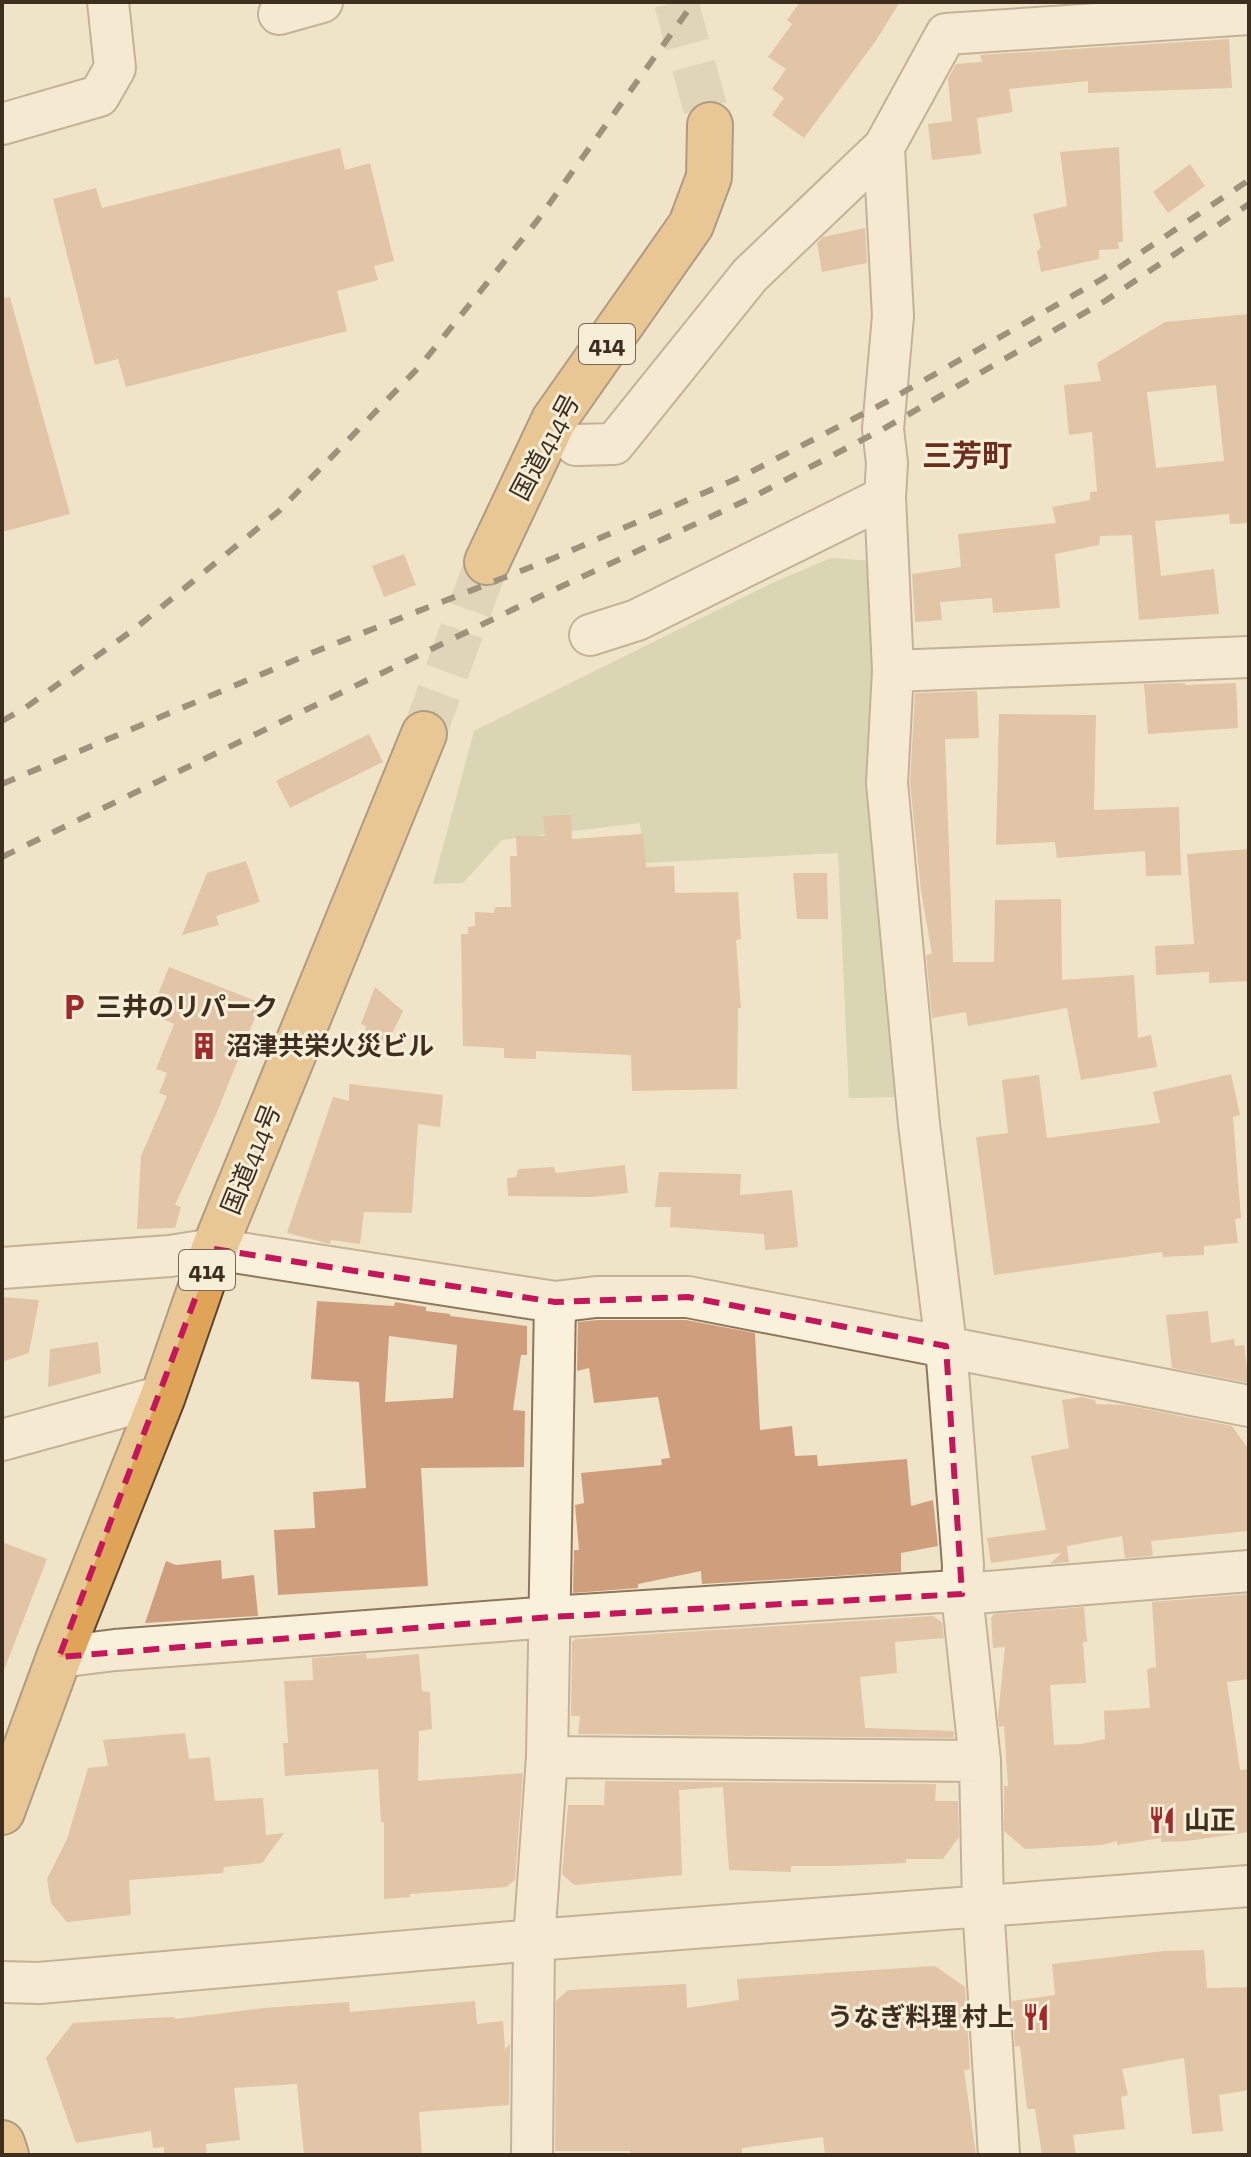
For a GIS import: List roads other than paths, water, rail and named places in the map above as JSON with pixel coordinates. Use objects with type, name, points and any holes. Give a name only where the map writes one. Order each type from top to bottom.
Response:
[{"type":"highway","name":"国道414号","points":[[487,562],[554,420],[691,225],[709,177],[710,125]]},
{"type":"highway","name":"国道414号","points":[[2,1812],[59,1657],[163,1396],[214,1249],[424,734]]},
{"type":"highway","points":[[2,2143],[6,2155]]},
{"type":"street","points":[[2,124],[99,96],[115,68],[108,2]]},
{"type":"street","points":[[279,14],[322,2]]},
{"type":"street","points":[[576,445],[614,444],[750,275],[884,147],[946,34],[1249,14]]},
{"type":"street","points":[[884,147],[893,316],[883,429],[887,463],[885,497],[893,671],[887,783],[919,1124],[946,1346],[963,1565],[962,1594],[980,1761],[983,1905],[999,2155]]},
{"type":"street","points":[[590,635],[637,620],[885,497]]},
{"type":"street","points":[[893,671],[1249,657]]},
{"type":"street","points":[[2,1268],[170,1256],[214,1249],[555,1302],[596,1297],[688,1297],[1249,1406]]},
{"type":"street","points":[[532,2155],[534,1940],[547,1757],[551,1617],[555,1302]]},
{"type":"street","points":[[2,1440],[163,1396]]},
{"type":"street","points":[[59,1657],[115,1650],[551,1617],[941,1592],[962,1594],[1249,1571]]},
{"type":"street","points":[[547,1757],[980,1761]]},
{"type":"street","points":[[2,1982],[39,1983],[534,1940],[1249,1886]]},
{"type":"tunnel","points":[[676,2],[710,125]]},
{"type":"tunnel","points":[[424,734],[487,562]]},
{"type":"railway","points":[[2,721],[25,708],[137,627],[279,511],[420,366],[537,221],[694,2]]},
{"type":"railway","points":[[2,784],[314,652],[554,558],[743,476],[886,402],[1102,279],[1249,180]]},
{"type":"railway","points":[[2,857],[543,595],[751,498],[883,429],[1105,301],[1249,204]]},
{"type":"place","name":"三井のリパーク","points":[[74,1007]]},
{"type":"place","name":"沼津共栄火災ビル","points":[[204,1046]]},
{"type":"place","name":"山正","points":[[1162,1820]]},
{"type":"place","name":"うなぎ料理 村上","points":[[1036,2017]]},
{"type":"district","name":"三芳町","points":[[967,456]]}]
